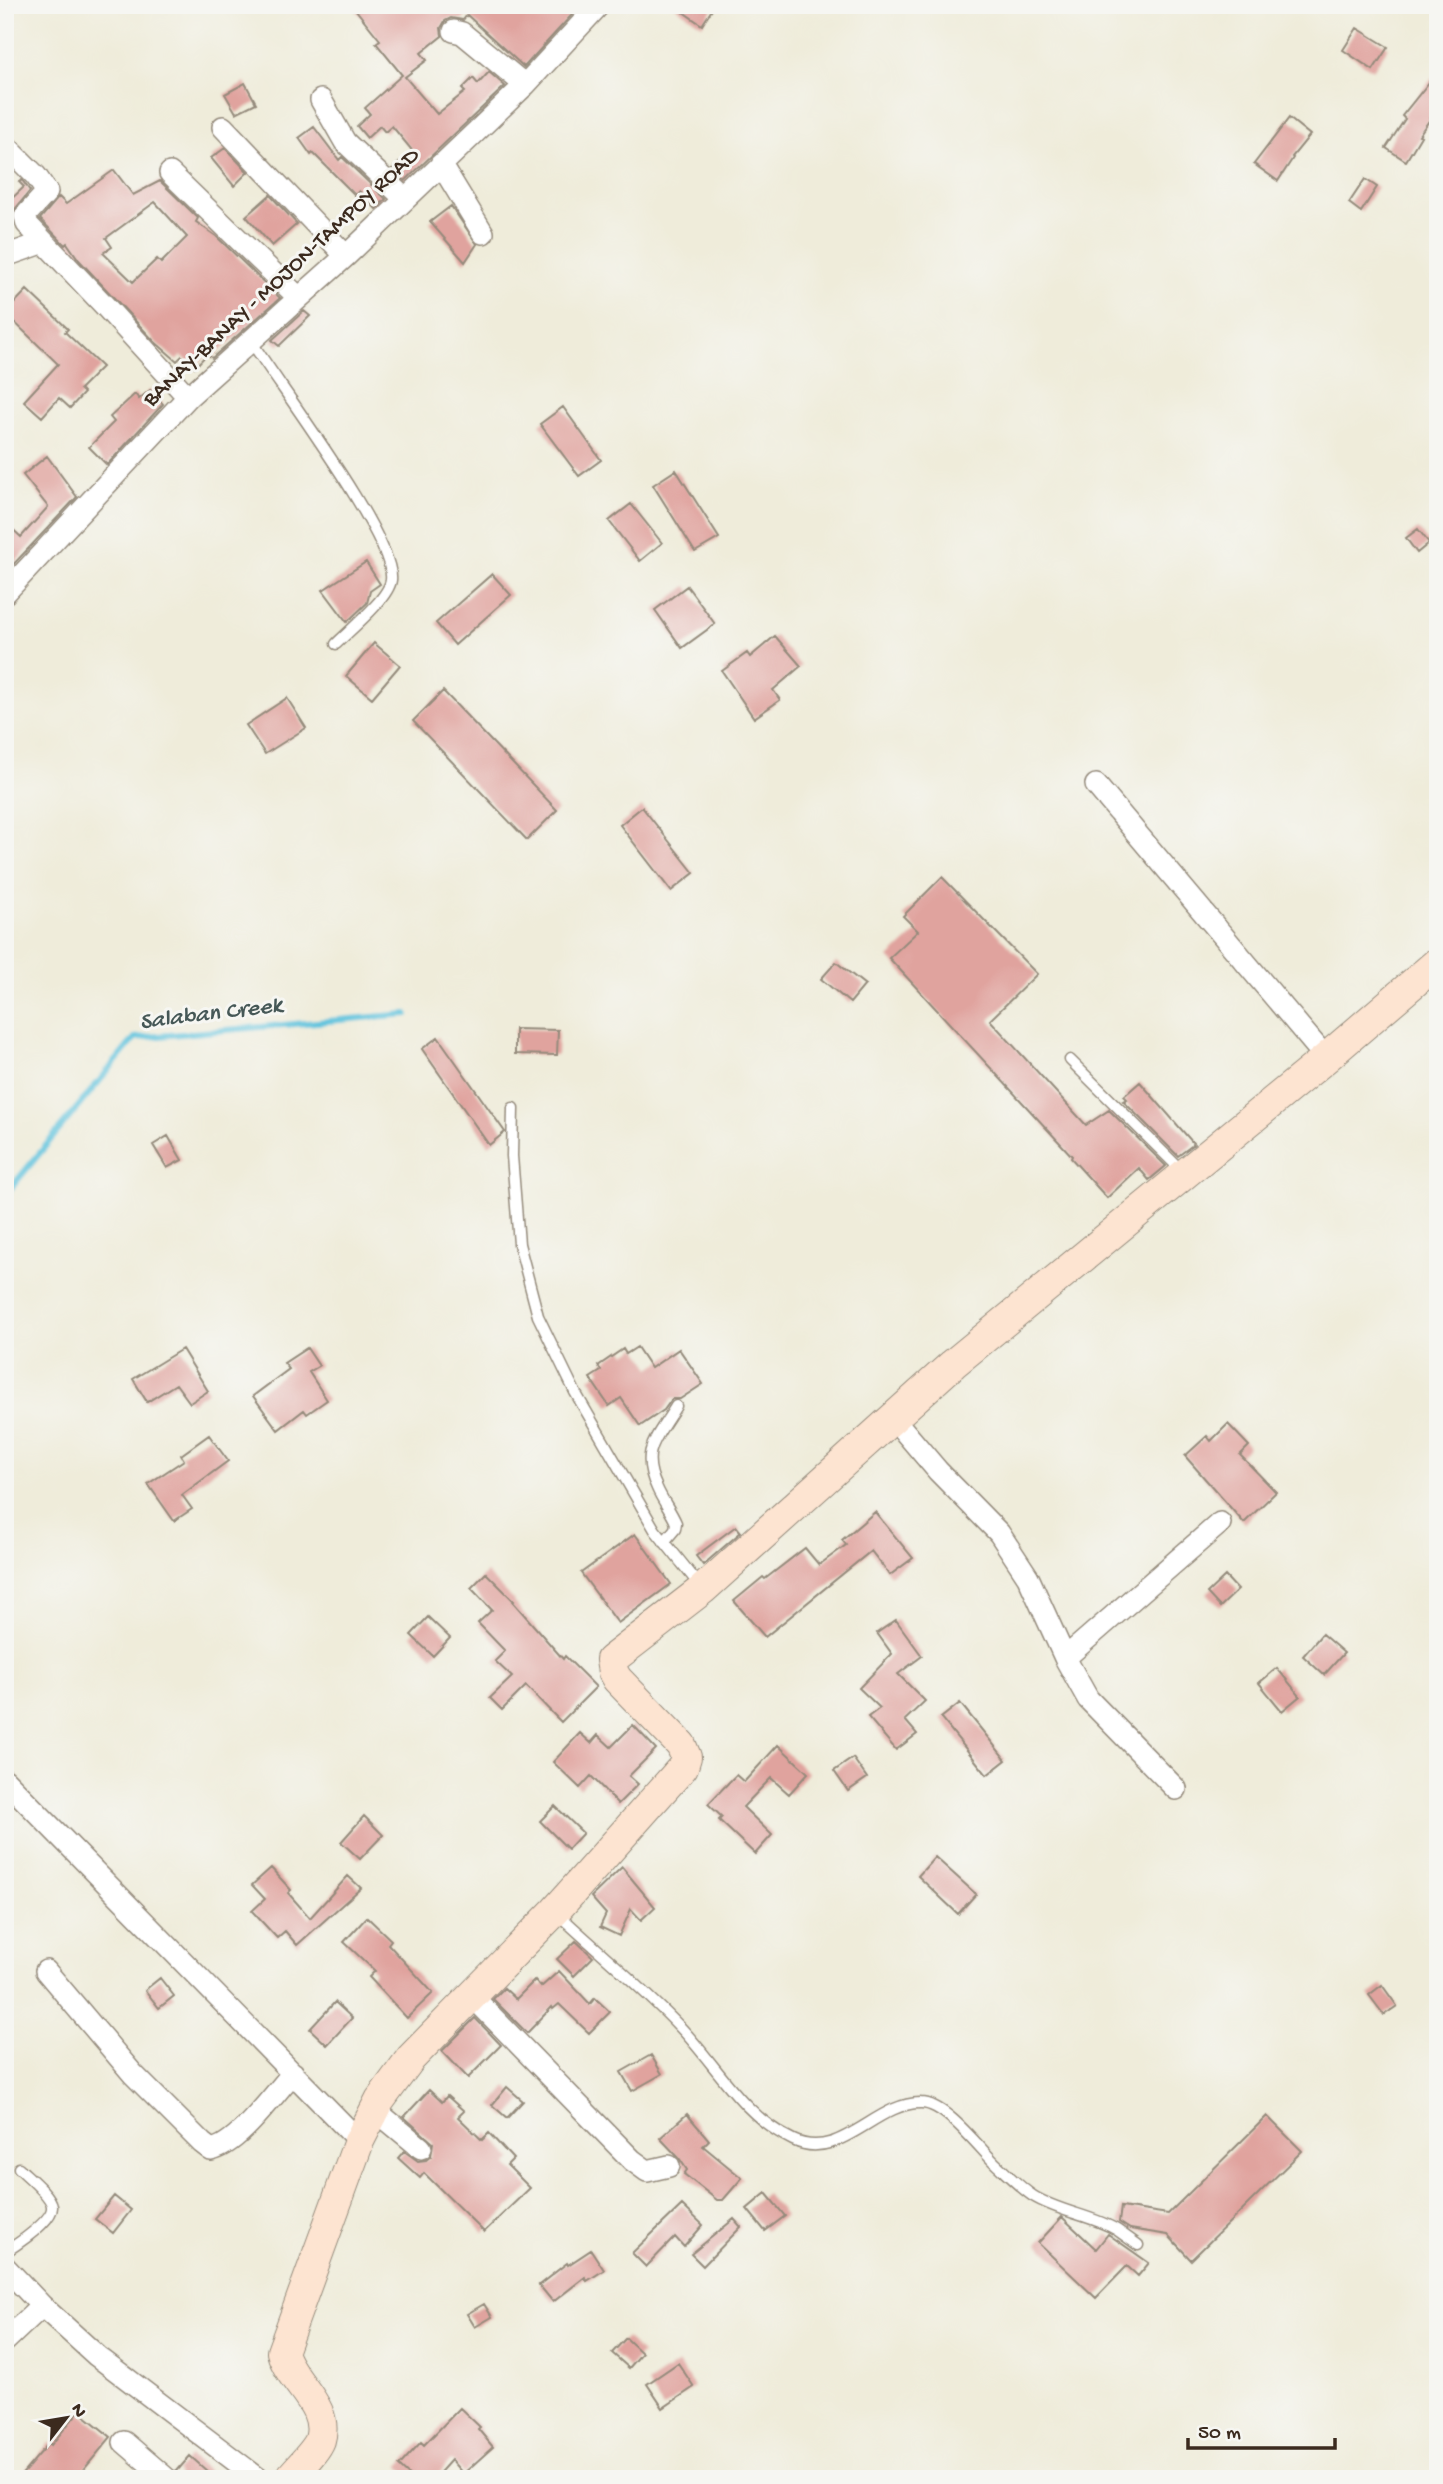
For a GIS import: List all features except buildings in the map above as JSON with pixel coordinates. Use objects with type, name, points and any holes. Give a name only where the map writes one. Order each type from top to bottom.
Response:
[{"type":"street","name":"BANAY-BANAY - MOJON-TAMPOY ROAD","points":[[5,593],[188,397],[346,256],[525,85],[599,5]]},
{"type":"street","points":[[454,31],[462,33],[525,85]]},
{"type":"street","points":[[321,100],[345,142],[405,199]]},
{"type":"street","points":[[223,127],[346,256]]},
{"type":"street","points":[[5,145],[36,176],[47,192],[25,217],[27,224],[188,397]]},
{"type":"street","points":[[442,164],[483,233]]},
{"type":"street","points":[[170,173],[299,298]]},
{"type":"street","points":[[5,256],[42,243]]},
{"type":"street","points":[[1096,785],[1326,1058]]},
{"type":"street","points":[[289,2479],[320,2442],[322,2422],[315,2405],[285,2364],[282,2352],[359,2141],[374,2110],[411,2058],[555,1911],[683,1767],[686,1757],[681,1745],[617,1679],[611,1662],[616,1655],[703,1589],[953,1364],[1326,1058],[1438,962]]},
{"type":"street","points":[[893,1419],[938,1471],[999,1532],[1028,1577],[1065,1657],[1088,1699],[1176,1789]]},
{"type":"street","points":[[1065,1657],[1220,1523]]},
{"type":"street","points":[[5,1780],[359,2141]]},
{"type":"street","points":[[46,1971],[133,2074],[211,2150],[243,2129],[293,2073]]},
{"type":"street","points":[[471,1995],[632,2160],[647,2171],[669,2166]]},
{"type":"street","points":[[374,2110],[421,2148]]},
{"type":"street","points":[[5,2267],[42,2306],[97,2356],[259,2479]]},
{"type":"street","points":[[5,2341],[42,2306]]},
{"type":"street","points":[[124,2442],[167,2479]]},
{"type":"lane","points":[[251,341],[359,501],[380,541],[389,568],[392,579],[387,592],[336,644]]},
{"type":"lane","points":[[1070,1060],[1185,1174]]},
{"type":"lane","points":[[513,1108],[512,1156],[519,1244],[538,1317],[575,1392],[654,1530],[703,1589]]},
{"type":"lane","points":[[664,1542],[675,1530],[676,1523],[657,1488],[648,1464],[652,1446],[676,1406]]},
{"type":"lane","points":[[555,1911],[682,2029],[708,2063],[744,2102],[775,2130],[809,2146],[830,2143],[895,2109],[920,2102],[937,2106],[1033,2196],[1116,2230],[1138,2245]]},
{"type":"lane","points":[[5,2252],[46,2220],[53,2208],[43,2191],[19,2168]]},
{"type":"waterway","name":"Salaban Creek","points":[[5,1195],[135,1038],[407,1014]]}]
